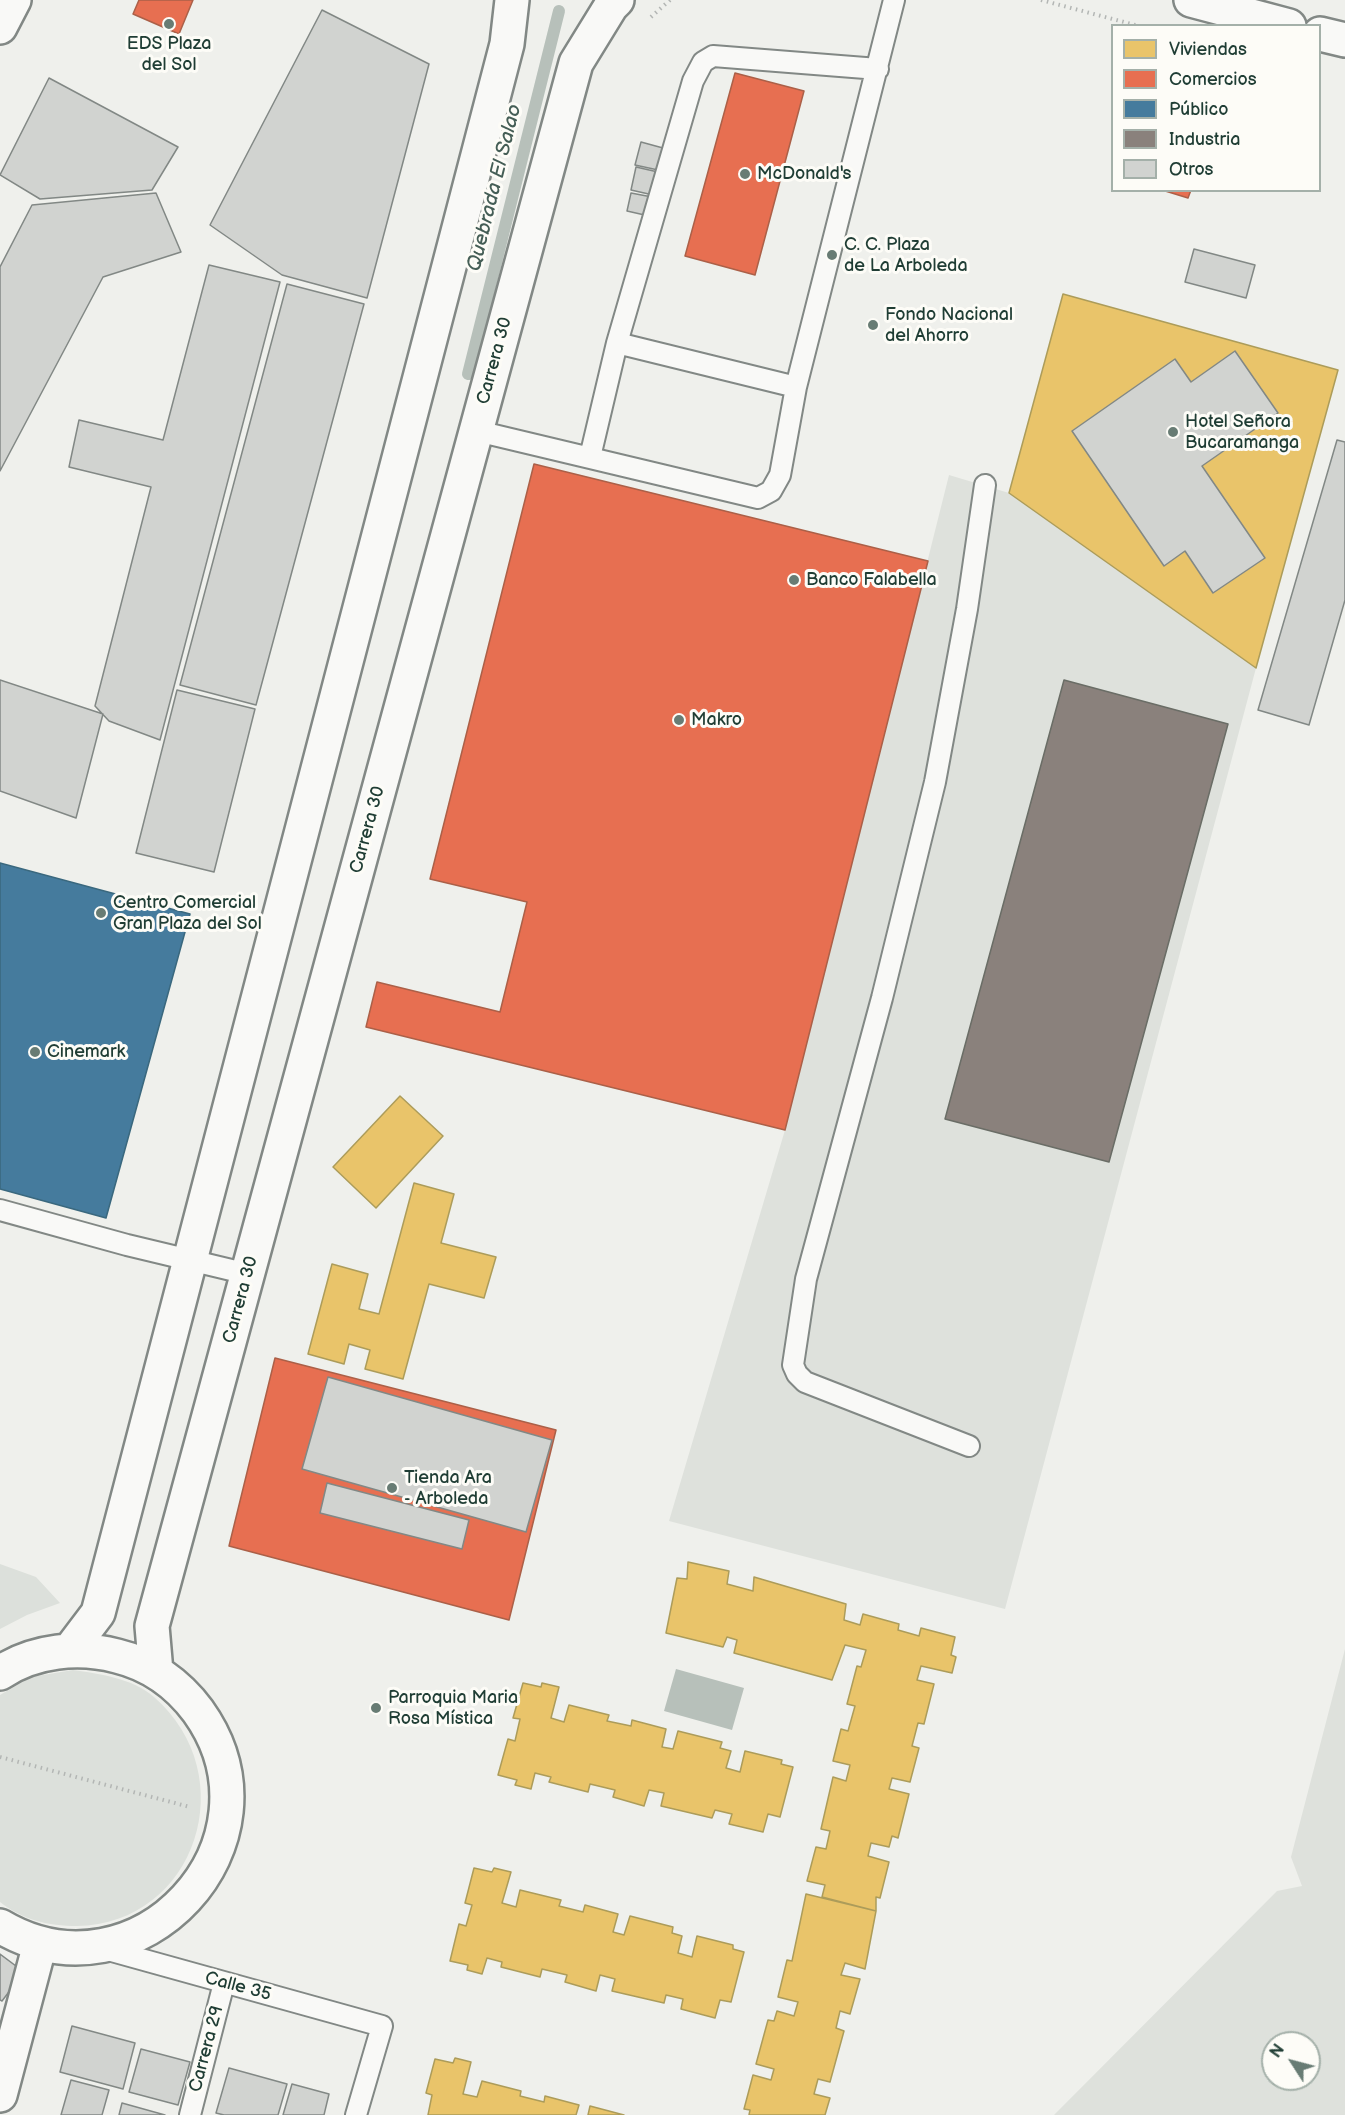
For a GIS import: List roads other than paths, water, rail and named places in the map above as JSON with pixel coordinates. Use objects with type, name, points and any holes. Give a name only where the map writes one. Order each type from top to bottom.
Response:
[{"type":"main road","points":[[0,27],[14,0]]},
{"type":"main road","points":[[70,1650],[98,1613],[507,44],[512,0]]},
{"type":"main road","name":"Carrera 30","points":[[156,1672],[152,1626],[576,63],[610,6],[616,0]]},
{"type":"main road","points":[[1191,0],[1281,24]]},
{"type":"main road","points":[[1321,34],[1345,40]]},
{"type":"main road","points":[[0,1673],[38,1655],[70,1650],[100,1651],[129,1659],[156,1672],[176,1686],[192,1703],[210,1730],[224,1768],[227,1792],[226,1816],[219,1844],[208,1870],[193,1893],[172,1913],[149,1929],[123,1940],[96,1947],[68,1947],[40,1944],[0,1926]]},
{"type":"main road","points":[[0,2095],[40,1944]]},
{"type":"lane","points":[[477,430],[758,498],[771,491],[780,475],[796,387],[894,0]]},
{"type":"lane","points":[[590,457],[616,343],[693,81],[703,62],[713,56],[878,69]]},
{"type":"lane","points":[[616,343],[796,387]]},
{"type":"lane","points":[[969,1446],[805,1382],[797,1374],[793,1365],[806,1279],[882,998],[935,782],[966,609],[985,485]]},
{"type":"lane","points":[[0,1210],[190,1261],[248,1274]]},
{"type":"lane","name":"Calle 35","points":[[96,1947],[382,2026],[356,2115]]},
{"type":"lane","name":"Carrera 29","points":[[190,2115],[224,1983]]},
{"type":"waterway","name":"Quebrada El Salao","points":[[468,374],[559,11]]},
{"type":"place","name":"EDS Plaza del Sol","points":[[169,24]]},
{"type":"place","name":"McDonald's","points":[[745,174]]},
{"type":"place","name":"C. C. Plaza de La Arboleda","points":[[832,255]]},
{"type":"place","name":"Fondo Nacional del Ahorro","points":[[873,325]]},
{"type":"place","name":"Hotel Señora Bucaramanga","points":[[1173,432]]},
{"type":"place","name":"Banco Falabella","points":[[794,580]]},
{"type":"place","name":"Makro","points":[[679,720]]},
{"type":"place","name":"Centro Comercial Gran Plaza del Sol","points":[[101,913]]},
{"type":"place","name":"Cinemark","points":[[35,1052]]},
{"type":"place","name":"Tienda Ara - Arboleda","points":[[392,1488]]},
{"type":"place","name":"Parroquia Maria Rosa Mística","points":[[376,1708]]}]
